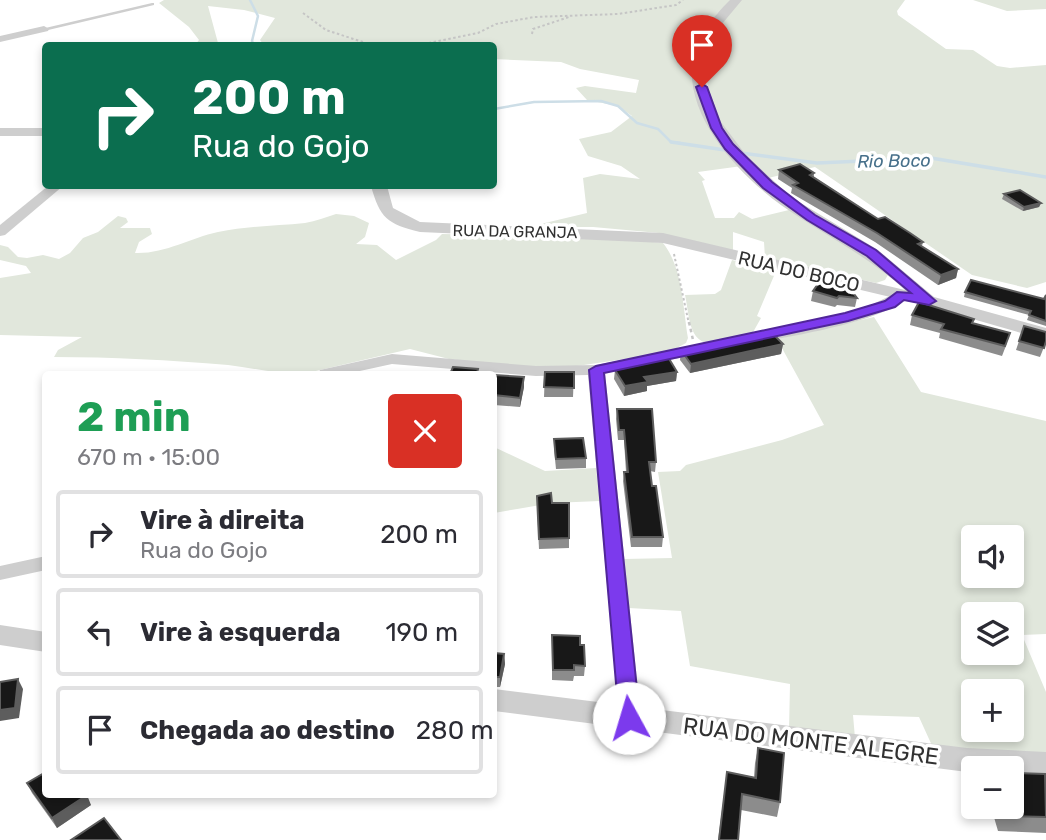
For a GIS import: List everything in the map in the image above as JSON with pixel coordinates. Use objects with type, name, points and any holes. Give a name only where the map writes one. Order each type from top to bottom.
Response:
[{"type":"street","points":[[736,0],[709,33],[699,66],[702,87],[712,118],[738,156],[785,200],[872,253],[929,301]]},
{"type":"street","points":[[0,39],[44,29]]},
{"type":"street","points":[[0,132],[42,132]]},
{"type":"street","points":[[0,232],[52,189]]},
{"type":"street","name":"RUA DA GRANJA","points":[[380,189],[386,210],[408,224],[420,227],[629,234],[674,241]]},
{"type":"street","name":"RUA DO BOCO","points":[[674,241],[929,301],[1046,334]]},
{"type":"street","points":[[339,371],[392,359],[536,371],[596,370],[848,317],[890,304],[902,295],[898,289],[897,274]]},
{"type":"street","points":[[596,370],[629,718]]},
{"type":"street","points":[[0,573],[42,564]]},
{"type":"street","points":[[0,635],[42,641]]},
{"type":"street","name":"RUA DO MONTE ALEGRE","points":[[497,700],[967,760],[1046,764]]},
{"type":"lane","points":[[44,29],[152,4]]},
{"type":"path","points":[[434,42],[478,33],[496,24],[534,17],[618,14],[676,5],[684,0]]},
{"type":"path","points":[[303,12],[309,21],[362,42]]},
{"type":"path","points":[[532,34],[533,29],[572,16]]},
{"type":"path","points":[[674,241],[672,247],[693,342],[699,350]]},
{"type":"shaded area","points":[[164,0],[905,0],[897,11],[898,15],[946,49],[973,50],[997,66],[1010,68],[1046,65],[1046,282],[1027,288],[972,275],[815,167],[768,178],[742,152],[724,127],[711,98],[704,63],[693,62],[692,67],[703,112],[742,166],[698,172],[705,180],[702,181],[715,218],[734,218],[739,212],[752,219],[789,210],[889,273],[885,280],[876,283],[765,258],[764,242],[733,232],[733,251],[659,233],[593,227],[528,227],[587,213],[583,178],[600,174],[640,179],[621,166],[588,156],[579,139],[611,132],[632,116],[618,106],[587,100],[576,88],[585,86],[636,93],[639,80],[580,69],[561,62],[497,59],[497,42],[262,42],[260,40],[275,18],[244,10],[208,6],[218,42],[197,42],[199,40],[189,27],[159,3]]},
{"type":"shaded area","points":[[973,0],[1046,0],[1046,9],[1007,11]]},
{"type":"shaded area","points":[[336,214],[354,216],[369,223],[365,237],[356,244],[377,245],[396,260],[436,240],[442,234],[602,237],[663,243],[675,264],[688,338],[686,343],[659,354],[577,366],[551,368],[493,364],[449,359],[410,349],[316,371],[268,371],[184,362],[54,357],[58,350],[82,337],[0,335],[0,278],[31,273],[26,266],[0,260],[0,245],[8,247],[18,257],[43,255],[59,259],[70,253],[83,238],[98,232],[118,216],[126,218],[128,222],[120,228],[150,228],[152,234],[139,242],[135,253],[167,248],[218,232],[317,220]]},
{"type":"shaded area","points":[[732,260],[776,271],[757,316],[761,318],[752,334],[707,343],[693,331],[685,295],[715,294],[721,290]]},
{"type":"shaded area","points":[[874,317],[921,392],[1046,421],[1046,634],[1024,635],[1024,602],[961,602],[961,665],[1024,665],[1024,640],[1046,692],[1046,754],[934,750],[919,717],[853,715],[855,738],[789,731],[790,684],[690,666],[681,611],[629,608],[624,559],[672,558],[658,472],[680,471],[686,465],[782,440],[824,425],[777,339]]},
{"type":"shaded area","points":[[497,448],[545,471],[596,468],[600,501],[552,503],[497,512]]},
{"type":"building","points":[[800,164],[814,173],[810,175],[878,219],[885,217],[923,242],[918,244],[958,269],[941,275],[877,233],[793,185],[798,183],[779,170]]},
{"type":"building","points":[[1020,190],[1041,203],[1024,207],[1004,194]]},
{"type":"building","points":[[971,280],[1044,299],[1046,295],[1046,321],[1029,315],[1031,311],[965,292]]},
{"type":"building","points":[[820,281],[847,285],[857,298],[837,298],[813,291]]},
{"type":"building","points":[[919,302],[974,319],[972,323],[1010,333],[1005,346],[941,329],[944,324],[912,315]]},
{"type":"building","points":[[1024,326],[1046,332],[1044,348],[1019,341]]},
{"type":"building","points":[[773,334],[783,344],[691,364],[681,350],[706,348]]},
{"type":"building","points":[[668,357],[677,372],[644,377],[648,382],[625,386],[615,370],[649,363],[647,361]]},
{"type":"building","points":[[453,367],[478,369],[478,371],[451,371]]},
{"type":"building","points":[[545,372],[574,372],[574,388],[544,387]]},
{"type":"building","points":[[497,375],[524,377],[520,398],[497,395]]},
{"type":"building","points":[[617,409],[652,409],[656,462],[649,462],[652,486],[656,486],[663,537],[632,537],[624,472],[628,472],[624,430],[619,430]]},
{"type":"building","points":[[583,438],[586,458],[556,459],[554,439]]},
{"type":"building","points":[[551,493],[552,503],[569,503],[569,538],[539,539],[537,496]]},
{"type":"building","points":[[552,635],[580,636],[580,645],[584,645],[585,666],[574,665],[574,670],[553,670]]},
{"type":"building","points":[[497,653],[504,654],[500,677],[497,677]]},
{"type":"building","points":[[18,679],[15,708],[0,710],[0,682]]},
{"type":"building","points":[[758,748],[784,753],[780,802],[742,794],[738,840],[719,840],[727,772],[756,778]]},
{"type":"building","points":[[1024,773],[1045,774],[1046,817],[1024,816]]},
{"type":"building","points":[[42,774],[42,798],[82,798],[52,818],[27,783]]},
{"type":"building","points":[[104,818],[121,840],[71,840]]},
{"type":"waterway","name":"Rio Boco","points":[[250,0],[258,16],[252,42]]},
{"type":"waterway","name":"Rio Boco","points":[[497,108],[534,102],[601,101],[618,106],[637,123],[658,129],[671,142]]},
{"type":"waterway","name":"Rio Boco","points":[[671,142],[680,143]]},
{"type":"waterway","name":"Rio Boco","points":[[671,142],[725,150]]},
{"type":"waterway","name":"Rio Boco","points":[[741,153],[817,163],[931,158],[1046,177]]},
{"type":"route","points":[[629,718],[608,473],[596,370],[848,317],[890,304],[902,295],[929,301],[872,253],[811,217],[767,185],[729,147],[707,107],[702,87]]}]
